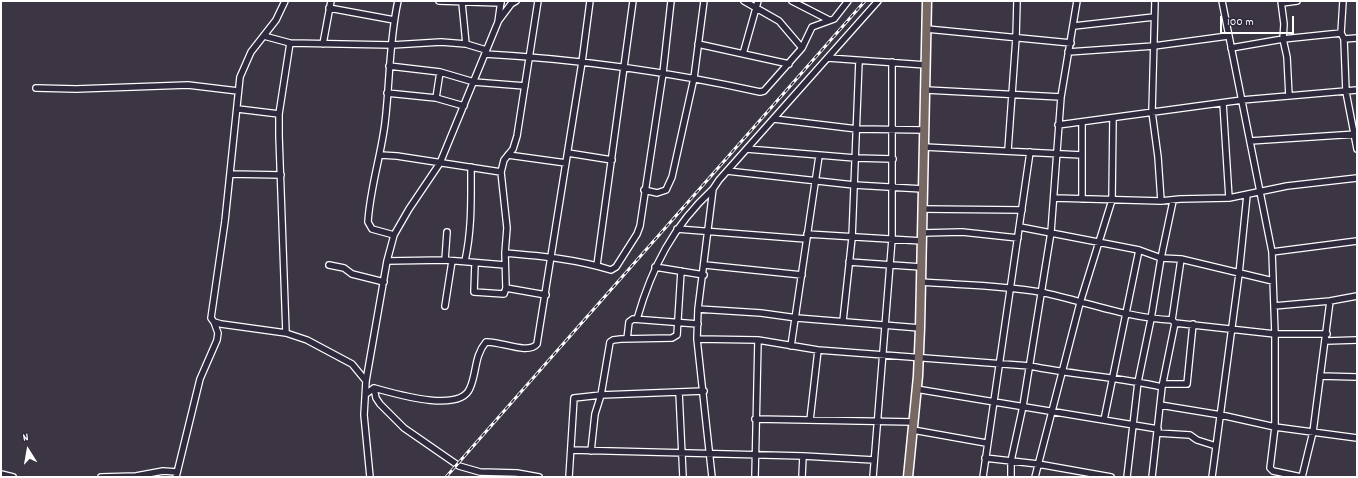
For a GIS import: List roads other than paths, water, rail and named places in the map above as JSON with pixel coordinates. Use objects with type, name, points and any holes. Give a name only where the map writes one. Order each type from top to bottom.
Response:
[{"type":"main road","points":[[908,477],[920,328],[927,1]]},
{"type":"street","points":[[101,477],[136,476],[163,471],[176,475],[200,379],[217,340],[218,333],[211,318],[211,310],[230,174],[238,109],[240,77],[251,52],[276,20],[285,1]]},
{"type":"street","points":[[323,44],[331,1]]},
{"type":"street","points":[[394,235],[372,229],[368,222],[375,171],[380,155],[386,122],[389,66],[394,20],[398,1]]},
{"type":"street","points":[[370,477],[364,415],[366,380],[387,261],[394,235],[409,209],[440,163],[498,22],[501,2],[462,3],[439,1]]},
{"type":"street","points":[[498,22],[511,4],[516,1]]},
{"type":"street","points":[[475,263],[474,292],[503,294],[506,288],[506,218],[501,172],[504,160],[513,149],[517,136],[538,1]]},
{"type":"street","points":[[366,394],[374,388],[435,401],[458,399],[468,393],[476,360],[486,342],[524,348],[536,346],[552,257],[590,1]]},
{"type":"street","points":[[597,265],[633,1]]},
{"type":"street","points":[[505,253],[552,257],[614,269],[637,234],[663,73],[671,1]]},
{"type":"street","points":[[644,190],[657,193],[666,190],[674,169],[694,78],[704,1]]},
{"type":"street","points":[[744,1],[757,4],[779,21],[802,48]]},
{"type":"street","points":[[792,1],[800,2],[829,20]]},
{"type":"street","points":[[264,36],[290,43],[392,45],[441,42],[466,44],[486,52],[582,62],[663,73],[760,92],[768,89],[802,48],[812,27],[834,19],[848,1]]},
{"type":"street","points":[[637,319],[647,285],[655,266],[677,229],[878,1]]},
{"type":"street","points":[[1008,150],[1016,38],[1016,1]]},
{"type":"street","points":[[1011,477],[1012,461],[1030,366],[1051,232],[1058,154],[1058,125],[1061,97],[1077,1]]},
{"type":"street","points":[[1155,1],[1152,112],[1158,157],[1161,201]]},
{"type":"street","points":[[1222,1],[1272,252],[1275,334],[1275,427],[1270,468],[1273,471],[1301,477],[1313,432],[1327,334],[1330,301]]},
{"type":"street","points":[[1289,96],[1287,57],[1283,39],[1284,24],[1281,2],[1297,1]]},
{"type":"street","points":[[1343,1],[1341,33],[1344,39],[1346,92],[1356,134],[1357,149]]},
{"type":"street","points":[[462,3],[466,44]]},
{"type":"street","points":[[743,54],[752,17],[757,4]]},
{"type":"street","points":[[330,8],[394,20]]},
{"type":"street","points":[[1074,26],[1154,18]]},
{"type":"street","points":[[927,29],[1071,43]]},
{"type":"street","points":[[1231,48],[1283,39],[1341,33]]},
{"type":"street","points":[[1068,52],[1154,46],[1228,36]]},
{"type":"street","points":[[1344,39],[1357,38]]},
{"type":"street","points":[[286,333],[279,114],[290,43]]},
{"type":"street","points":[[698,44],[789,64]]},
{"type":"street","points":[[828,58],[926,65]]},
{"type":"street","points":[[843,321],[852,238],[859,61]]},
{"type":"street","points":[[873,477],[892,239],[892,62]]},
{"type":"street","points":[[389,66],[440,72],[474,82],[525,86]]},
{"type":"street","points":[[436,98],[440,72]]},
{"type":"street","points":[[36,88],[76,89],[188,85],[238,91]]},
{"type":"street","points":[[926,90],[1012,96],[1061,97]]},
{"type":"street","points":[[1058,125],[1242,100],[1357,90]]},
{"type":"street","points":[[387,93],[436,98],[464,106]]},
{"type":"street","points":[[1223,103],[1229,198]]},
{"type":"street","points":[[238,109],[279,114]]},
{"type":"street","points":[[1035,477],[1080,303],[1097,242],[1112,200],[1113,118]]},
{"type":"street","points":[[774,119],[857,129],[893,128],[924,130]]},
{"type":"street","points":[[1082,122],[1082,199]]},
{"type":"street","points":[[1250,140],[1356,134]]},
{"type":"street","points":[[924,148],[1008,150],[1082,155]]},
{"type":"street","points":[[747,149],[819,156],[893,159]]},
{"type":"street","points":[[983,477],[986,444],[1020,227],[1030,152]]},
{"type":"street","points":[[568,153],[612,160]]},
{"type":"street","points":[[380,155],[501,172]]},
{"type":"street","points":[[508,155],[566,163]]},
{"type":"street","points":[[791,346],[819,156]]},
{"type":"street","points":[[465,261],[470,236],[472,211],[471,167]]},
{"type":"street","points":[[727,171],[854,185],[893,186],[923,189]]},
{"type":"street","points":[[230,174],[281,176]]},
{"type":"street","points":[[1054,198],[1161,201],[1229,198],[1287,186],[1357,178]]},
{"type":"street","points":[[712,477],[711,454],[697,339],[698,309],[704,275],[713,189]]},
{"type":"street","points":[[1212,477],[1239,274],[1247,195]]},
{"type":"street","points":[[1127,477],[1138,382],[1151,319],[1160,258],[1173,201]]},
{"type":"street","points":[[923,209],[1022,210]]},
{"type":"street","points":[[1020,227],[1139,250],[1160,258],[1181,259],[1239,274],[1274,281]]},
{"type":"street","points":[[677,229],[709,233],[892,239],[962,232],[1018,238]]},
{"type":"street","points":[[445,260],[447,232]]},
{"type":"street","points":[[1272,252],[1357,240]]},
{"type":"street","points":[[1104,420],[1111,378],[1139,250]]},
{"type":"street","points":[[1152,477],[1160,405],[1181,259]]},
{"type":"street","points":[[387,261],[445,260],[505,265]]},
{"type":"street","points":[[445,306],[452,261]]},
{"type":"street","points":[[850,262],[921,266]]},
{"type":"street","points":[[329,265],[344,268],[352,274],[384,282]]},
{"type":"street","points":[[705,265],[802,275]]},
{"type":"street","points":[[655,266],[704,275]]},
{"type":"street","points":[[591,451],[595,414],[601,395],[610,342],[613,340],[627,339],[672,338],[677,335],[681,271]]},
{"type":"street","points":[[921,282],[1010,288],[1041,292],[1080,303],[1151,319],[1275,334],[1327,334]]},
{"type":"street","points":[[506,288],[546,295]]},
{"type":"street","points":[[1274,306],[1330,301],[1357,296]]},
{"type":"street","points":[[698,309],[761,313],[796,318],[886,324],[920,328]]},
{"type":"street","points":[[627,339],[629,322],[633,319],[698,324]]},
{"type":"street","points":[[214,322],[286,333],[313,342],[352,364],[366,380]]},
{"type":"street","points":[[697,339],[758,340],[818,350],[1030,366],[1163,386],[1187,384],[1194,324]]},
{"type":"street","points":[[755,477],[755,419],[758,340]]},
{"type":"street","points":[[1326,341],[1357,340]]},
{"type":"street","points":[[810,420],[818,350]]},
{"type":"street","points":[[1320,376],[1357,377]]},
{"type":"street","points":[[374,388],[376,398],[404,428],[459,466],[480,472],[517,473],[539,477]]},
{"type":"street","points":[[916,389],[1053,411],[1158,431],[1190,435],[1197,440],[1216,446]]},
{"type":"street","points":[[569,477],[574,398],[601,395],[704,391]]},
{"type":"street","points":[[679,392],[683,477]]},
{"type":"street","points":[[1160,405],[1221,415],[1275,427],[1357,438]]},
{"type":"street","points":[[755,419],[877,420],[913,426],[986,444]]},
{"type":"street","points":[[571,450],[803,456],[874,460]]},
{"type":"street","points":[[802,477],[803,456]]},
{"type":"street","points":[[985,458],[1038,464],[1111,477]]},
{"type":"street","points":[[1,474],[13,477]]},
{"type":"railway","points":[[446,477],[865,1]]}]
